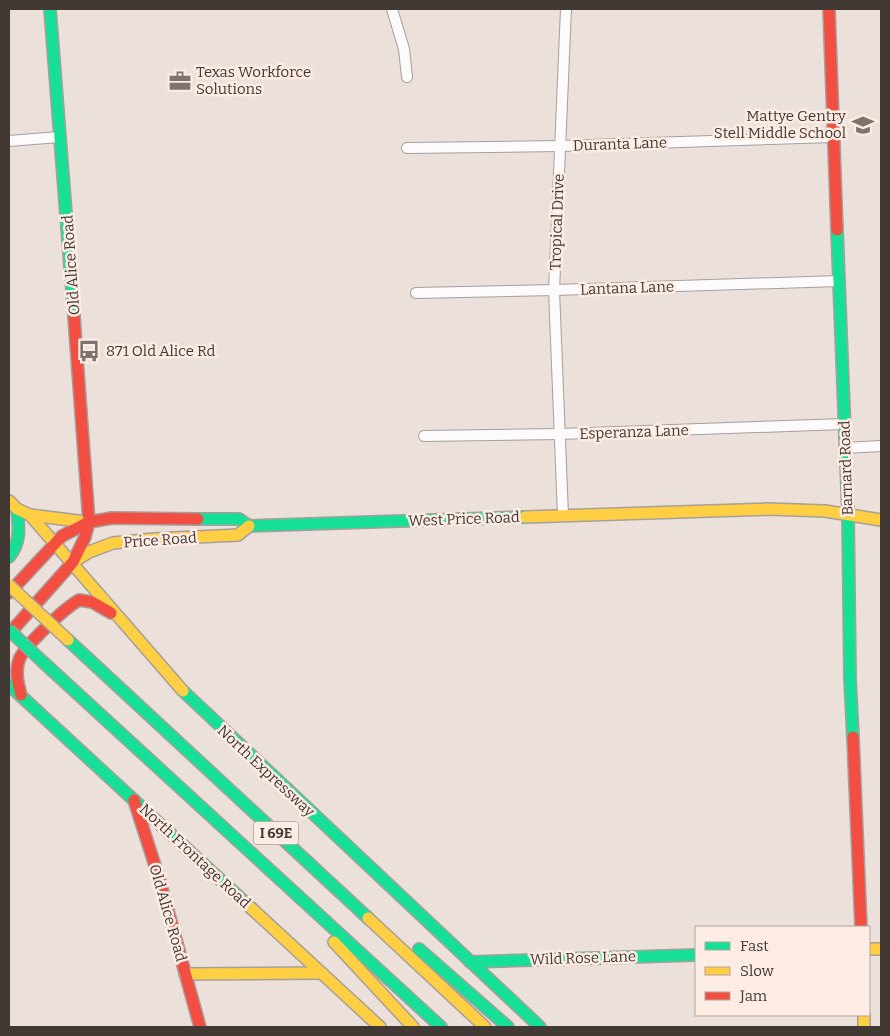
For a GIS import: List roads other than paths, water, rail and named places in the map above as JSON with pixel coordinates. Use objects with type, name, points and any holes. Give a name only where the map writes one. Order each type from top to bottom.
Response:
[{"type":"main road","name":"Old Alice Road","points":[[50,9],[89,522]]},
{"type":"main road","name":"Barnard Road","points":[[829,9],[844,448],[848,513],[850,679],[861,926]]},
{"type":"main road","points":[[9,557],[14,552],[21,538],[13,505]]},
{"type":"main road","name":"North Expressway","points":[[13,505],[30,515],[199,707],[540,1027]]},
{"type":"main road","name":"West Price Road","points":[[9,593],[55,543],[70,530],[89,522],[112,518],[239,519],[249,526],[797,509],[848,513],[881,520]]},
{"type":"main road","points":[[9,632],[73,562],[86,537],[89,522],[30,515]]},
{"type":"main road","name":"Price Road","points":[[73,562],[89,552],[113,544],[139,540],[238,535],[249,526]]},
{"type":"main road","name":"I 69E","points":[[9,585],[485,1027]]},
{"type":"main road","points":[[21,695],[17,677],[20,657],[72,603],[86,600],[93,602],[122,619]]},
{"type":"main road","name":"I 69E","points":[[9,632],[441,1027]]},
{"type":"main road","name":"North Frontage Road","points":[[9,685],[380,1027]]},
{"type":"main road","name":"Old Alice Road","points":[[133,799],[159,878],[200,1027]]},
{"type":"main road","points":[[308,863],[372,908],[508,1027]]},
{"type":"main road","points":[[278,876],[356,968],[413,1027]]},
{"type":"main road","name":"Wild Rose Lane","points":[[470,962],[695,955]]},
{"type":"main road","points":[[185,974],[321,973]]},
{"type":"street","points":[[392,9],[404,49],[407,77]]},
{"type":"street","name":"Tropical Drive","points":[[563,515],[554,290],[566,9]]},
{"type":"street","points":[[9,140],[59,137]]},
{"type":"street","name":"Duranta Lane","points":[[407,148],[560,146],[833,137]]},
{"type":"street","name":"Lantana Lane","points":[[416,293],[839,281]]},
{"type":"street","name":"Esperanza Lane","points":[[424,436],[559,434],[844,424]]},
{"type":"street","points":[[844,448],[881,446]]},
{"type":"place","name":"Texas Workforce Solutions","points":[[180,81]]},
{"type":"place","name":"Mattye Gentry Stell Middle School","points":[[863,125]]},
{"type":"place","name":"871 Old Alice Rd","points":[[89,351]]}]
